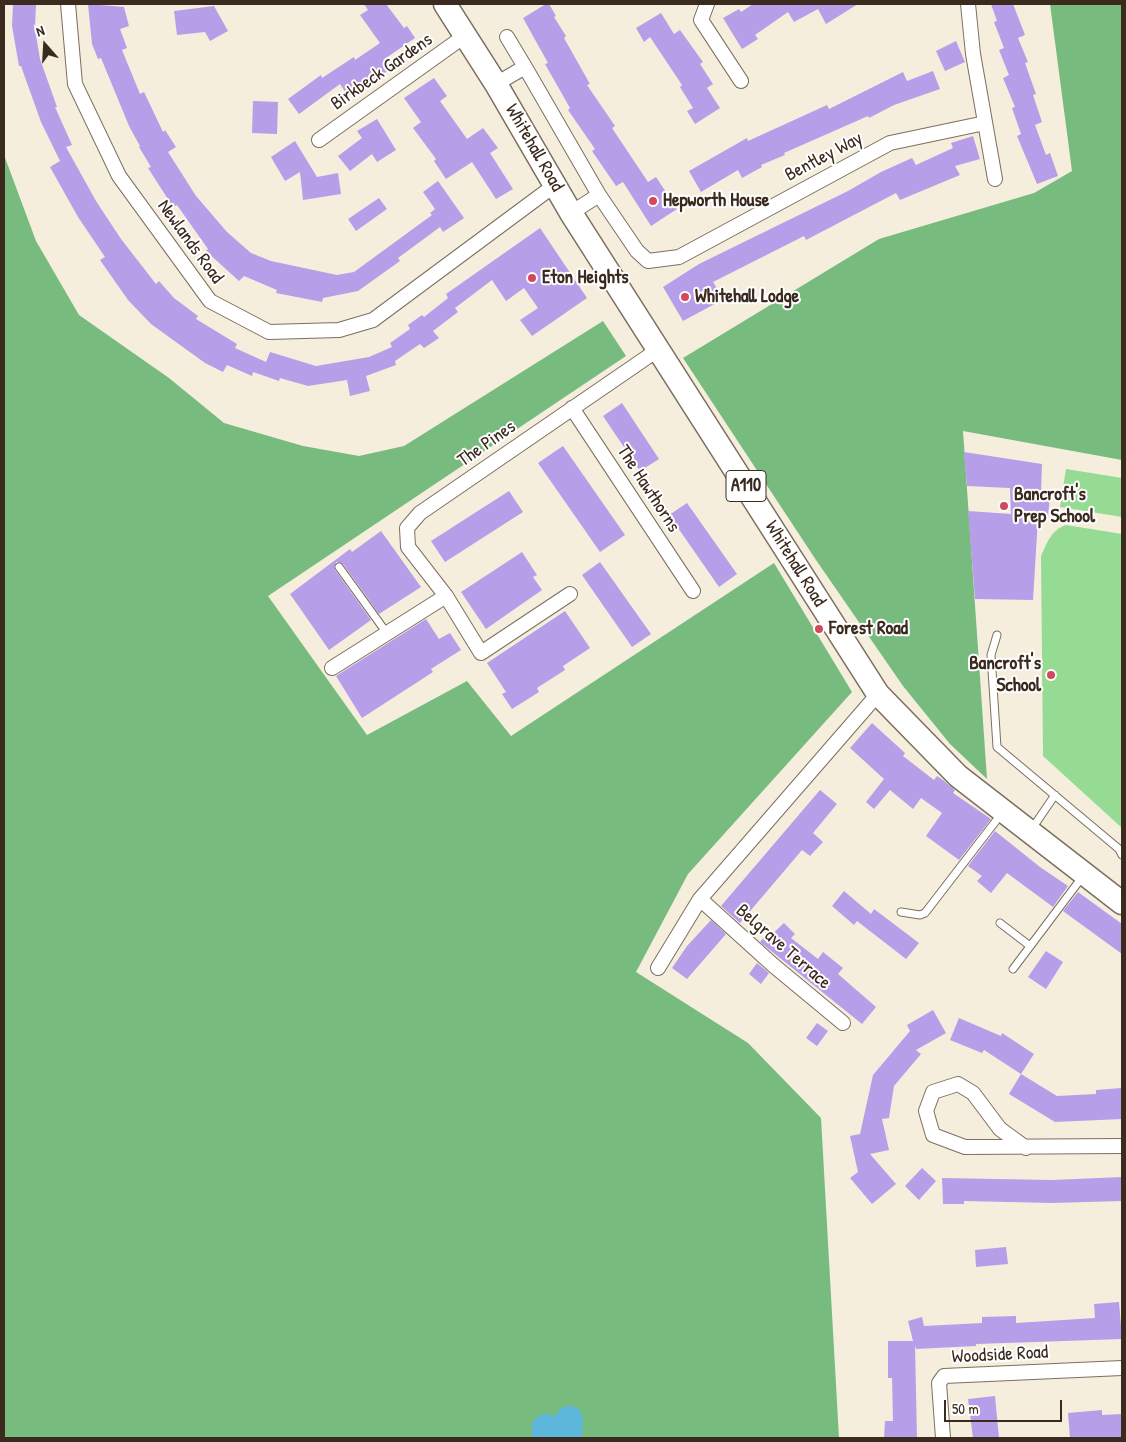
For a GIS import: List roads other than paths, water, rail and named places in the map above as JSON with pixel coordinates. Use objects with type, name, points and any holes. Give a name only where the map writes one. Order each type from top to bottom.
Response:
[{"type":"main road","name":"Whitehall Road","points":[[445,4],[496,84],[571,213],[659,348],[878,694],[958,776],[1122,903]]},
{"type":"street","name":"Newlands Road","points":[[68,4],[75,84],[118,176],[210,301],[269,332],[339,330],[373,320],[555,185]]},
{"type":"street","points":[[707,4],[701,20],[741,81]]},
{"type":"street","points":[[968,4],[973,54],[995,178]]},
{"type":"street","name":"Birkbeck Gardens","points":[[319,140],[466,35]]},
{"type":"street","name":"Whitehall Road","points":[[507,37],[599,195],[637,250]]},
{"type":"street","name":"Whitehall Road","points":[[496,84],[525,67]]},
{"type":"street","name":"Bentley Way","points":[[637,250],[648,261],[679,256],[890,143],[985,123]]},
{"type":"street","name":"Whitehall Road","points":[[571,213],[599,195]]},
{"type":"street","name":"The Pines","points":[[570,594],[481,653],[446,596],[408,547],[407,528],[420,513],[659,348]]},
{"type":"street","name":"The Hawthorns","points":[[572,408],[692,591]]},
{"type":"street","points":[[332,668],[386,632],[446,596]]},
{"type":"street","points":[[658,968],[700,899],[878,694]]},
{"type":"street","name":"Belgrave Terrace","points":[[700,899],[773,965],[843,1023]]},
{"type":"street","points":[[1026,1148],[1000,1129],[973,1093],[958,1084],[933,1092],[926,1111],[933,1135],[965,1147],[1026,1148],[1122,1146]]},
{"type":"street","name":"Woodside Road","points":[[943,1438],[938,1383],[944,1376],[1122,1368]]},
{"type":"lane","points":[[339,567],[386,632]]},
{"type":"lane","points":[[998,635],[991,655],[997,748],[1119,849],[1122,855]]},
{"type":"lane","points":[[1030,832],[1055,795]]},
{"type":"lane","points":[[900,912],[920,916],[925,913],[1003,811]]},
{"type":"lane","points":[[1013,969],[1085,874]]},
{"type":"lane","points":[[1000,923],[1030,946]]},
{"type":"waterway","points":[[568,1438],[569,1420]]},
{"type":"waterway","points":[[546,1428],[546,1438]]},
{"type":"place","name":"Hepworth House","points":[[653,201]]},
{"type":"place","name":"Eton Heights","points":[[532,278]]},
{"type":"place","name":"Whitehall Lodge","points":[[685,297]]},
{"type":"place","name":"Bancroft's Prep School","points":[[1004,506]]},
{"type":"place","name":"Forest Road","points":[[819,629]]},
{"type":"place","name":"Bancroft's School","points":[[1051,675]]}]
